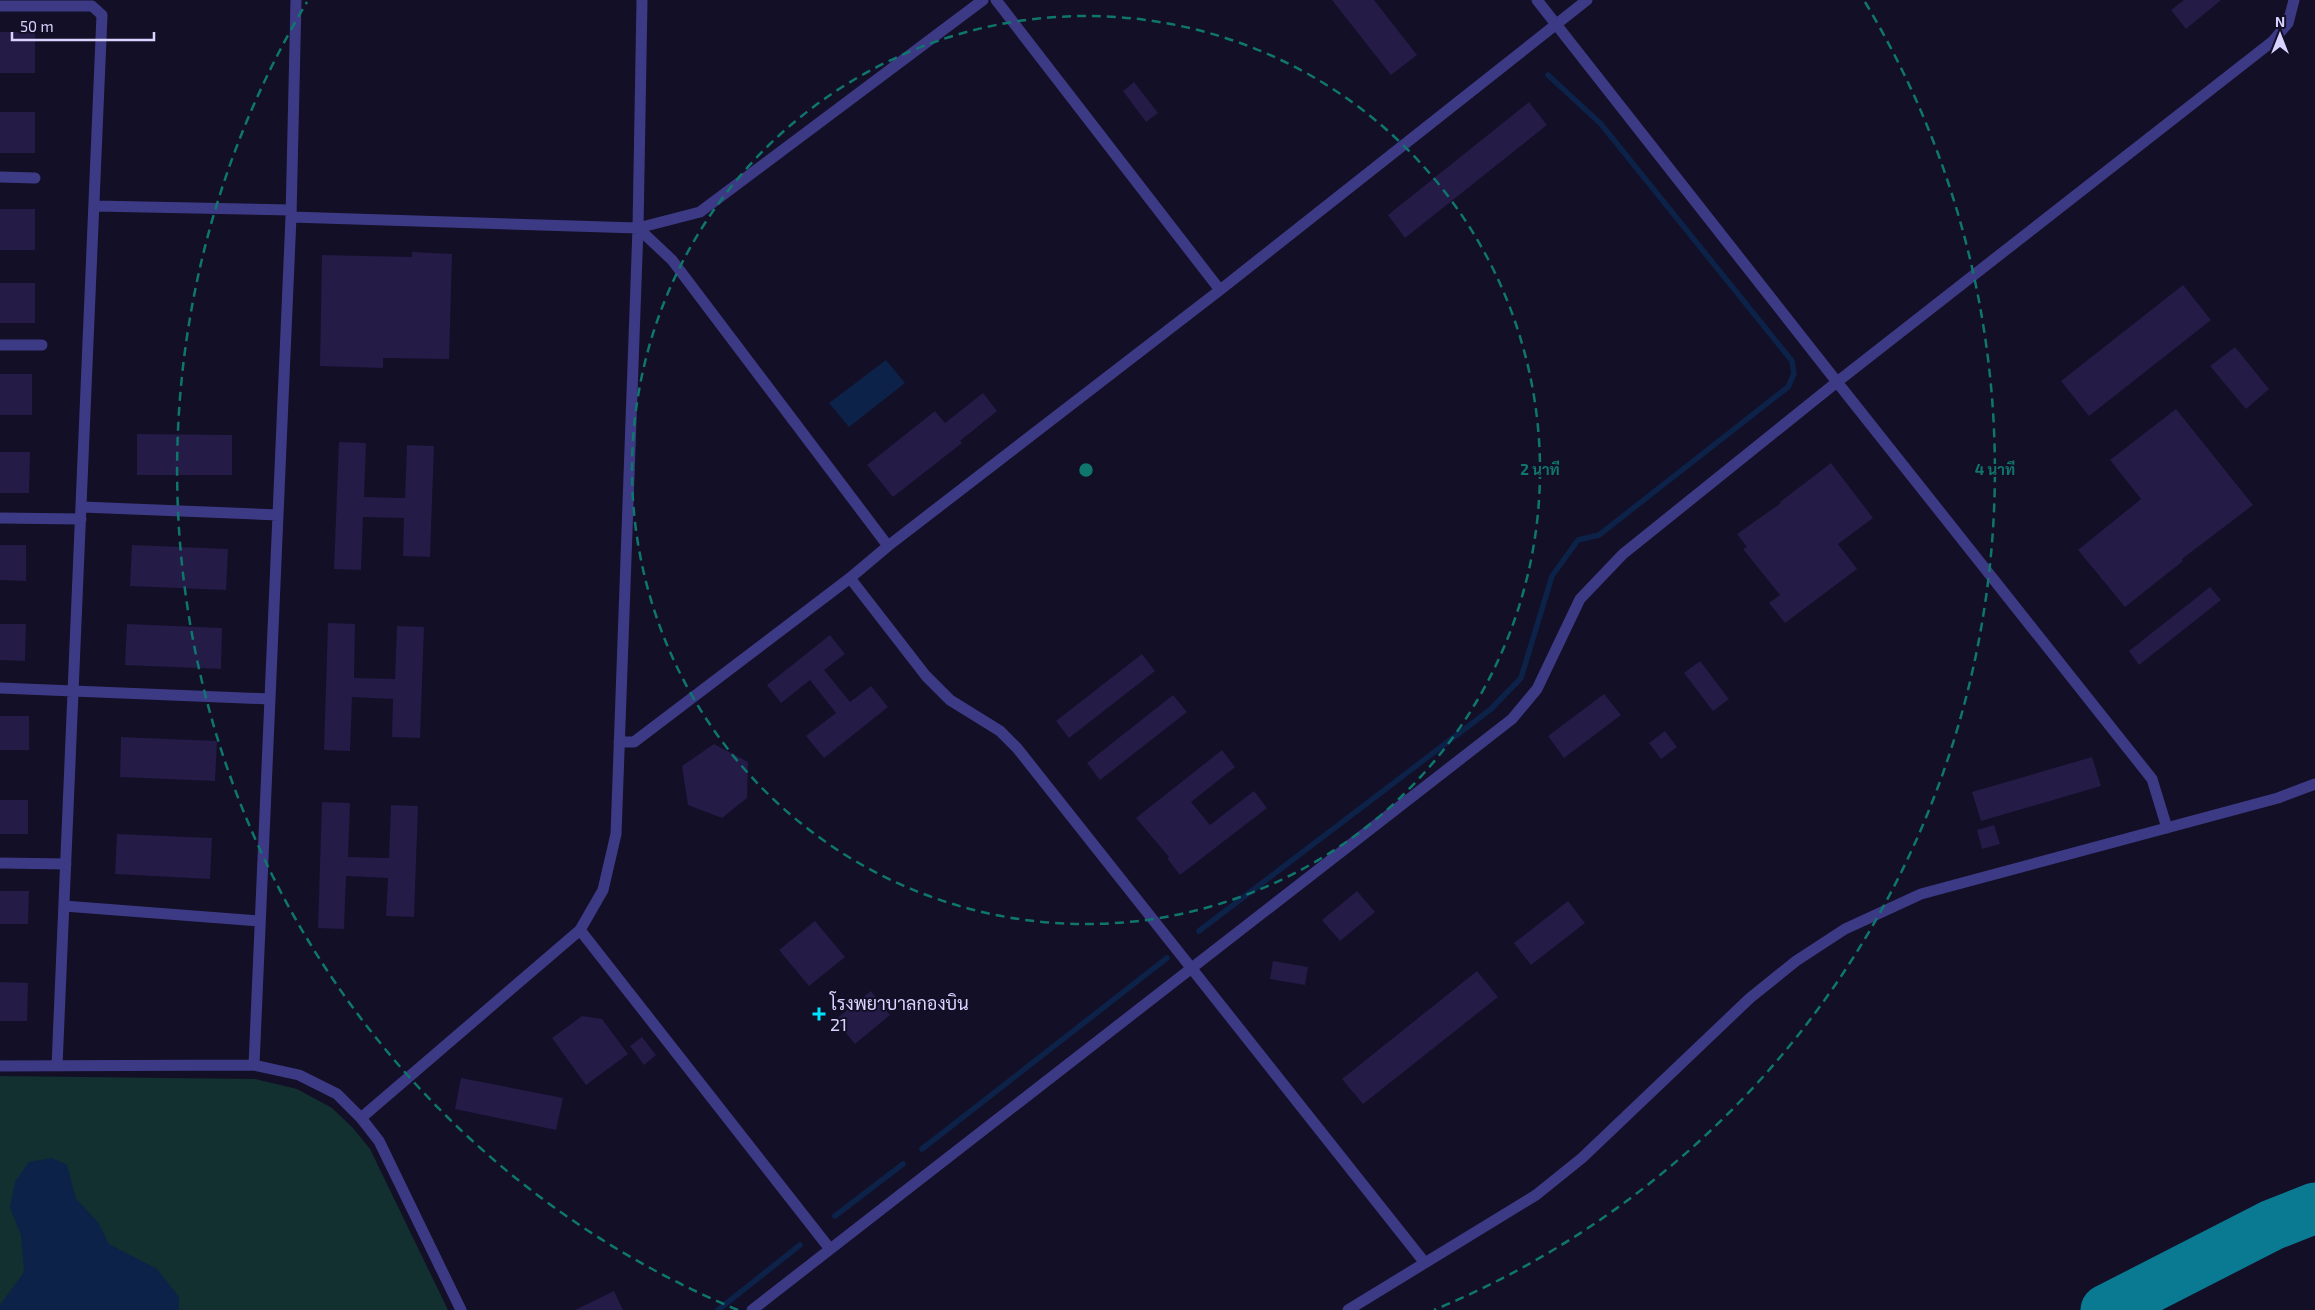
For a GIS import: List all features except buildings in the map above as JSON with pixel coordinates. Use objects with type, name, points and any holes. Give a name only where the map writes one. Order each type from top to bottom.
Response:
[{"type":"lane","points":[[254,1064],[291,214],[296,0]]},
{"type":"lane","points":[[361,1118],[580,930],[603,890],[616,834],[638,228],[642,0]]},
{"type":"lane","points":[[96,206],[638,228],[700,212],[983,0]]},
{"type":"lane","points":[[996,0],[1220,290]]},
{"type":"lane","points":[[1537,0],[2152,779],[2167,828]]},
{"type":"lane","points":[[620,742],[634,742],[850,578],[888,546],[1220,290],[1587,0]]},
{"type":"lane","points":[[752,1310],[1512,719],[1537,689],[1580,599],[1596,579],[1623,554],[1837,382],[2273,41],[2288,23],[2294,0]]},
{"type":"lane","points":[[0,6],[92,6],[102,14],[96,206],[57,1066]]},
{"type":"lane","points":[[0,177],[35,178]]},
{"type":"lane","points":[[638,228],[672,260],[888,546]]},
{"type":"lane","points":[[0,345],[42,345]]},
{"type":"lane","points":[[82,507],[278,515]]},
{"type":"lane","points":[[0,518],[82,519]]},
{"type":"lane","points":[[850,578],[926,676],[950,700],[1000,731],[1017,748],[1425,1263]]},
{"type":"lane","points":[[0,688],[74,689],[270,699]]},
{"type":"lane","points":[[1348,1310],[1536,1195],[1575,1164],[1750,998],[1796,961],[1845,929],[1921,894],[2278,798],[2315,784]]},
{"type":"lane","points":[[0,863],[66,864]]},
{"type":"lane","points":[[64,906],[260,921]]},
{"type":"lane","points":[[580,930],[830,1249]]},
{"type":"lane","points":[[0,1066],[254,1064],[299,1075],[337,1094],[361,1118],[379,1141],[461,1310]]},
{"type":"green space","points":[[0,1076],[255,1079],[297,1089],[332,1108],[353,1128],[370,1149],[448,1310],[0,1310]]},
{"type":"water","points":[[886,360],[905,383],[849,427],[829,403]]},
{"type":"water","points":[[52,1158],[67,1165],[76,1199],[98,1222],[109,1244],[157,1269],[179,1297],[179,1310],[0,1310],[0,1305],[24,1272],[21,1235],[10,1208],[15,1182],[29,1162]]},
{"type":"waterway","points":[[1199,931],[1491,709],[1521,678],[1552,576],[1578,540],[1599,535],[1788,387],[1794,374],[1792,361],[1601,124],[1548,75]]},
{"type":"waterway","points":[[922,1149],[1167,958]]},
{"type":"waterway","points":[[835,1216],[903,1164]]},
{"type":"waterway","points":[[718,1310],[800,1245]]},
{"type":"taxiway","points":[[2106,1310],[2272,1225],[2315,1208]]},
{"type":"place","name":"โรงพยาบาลกองบิน 21","points":[[819,1014]]}]
